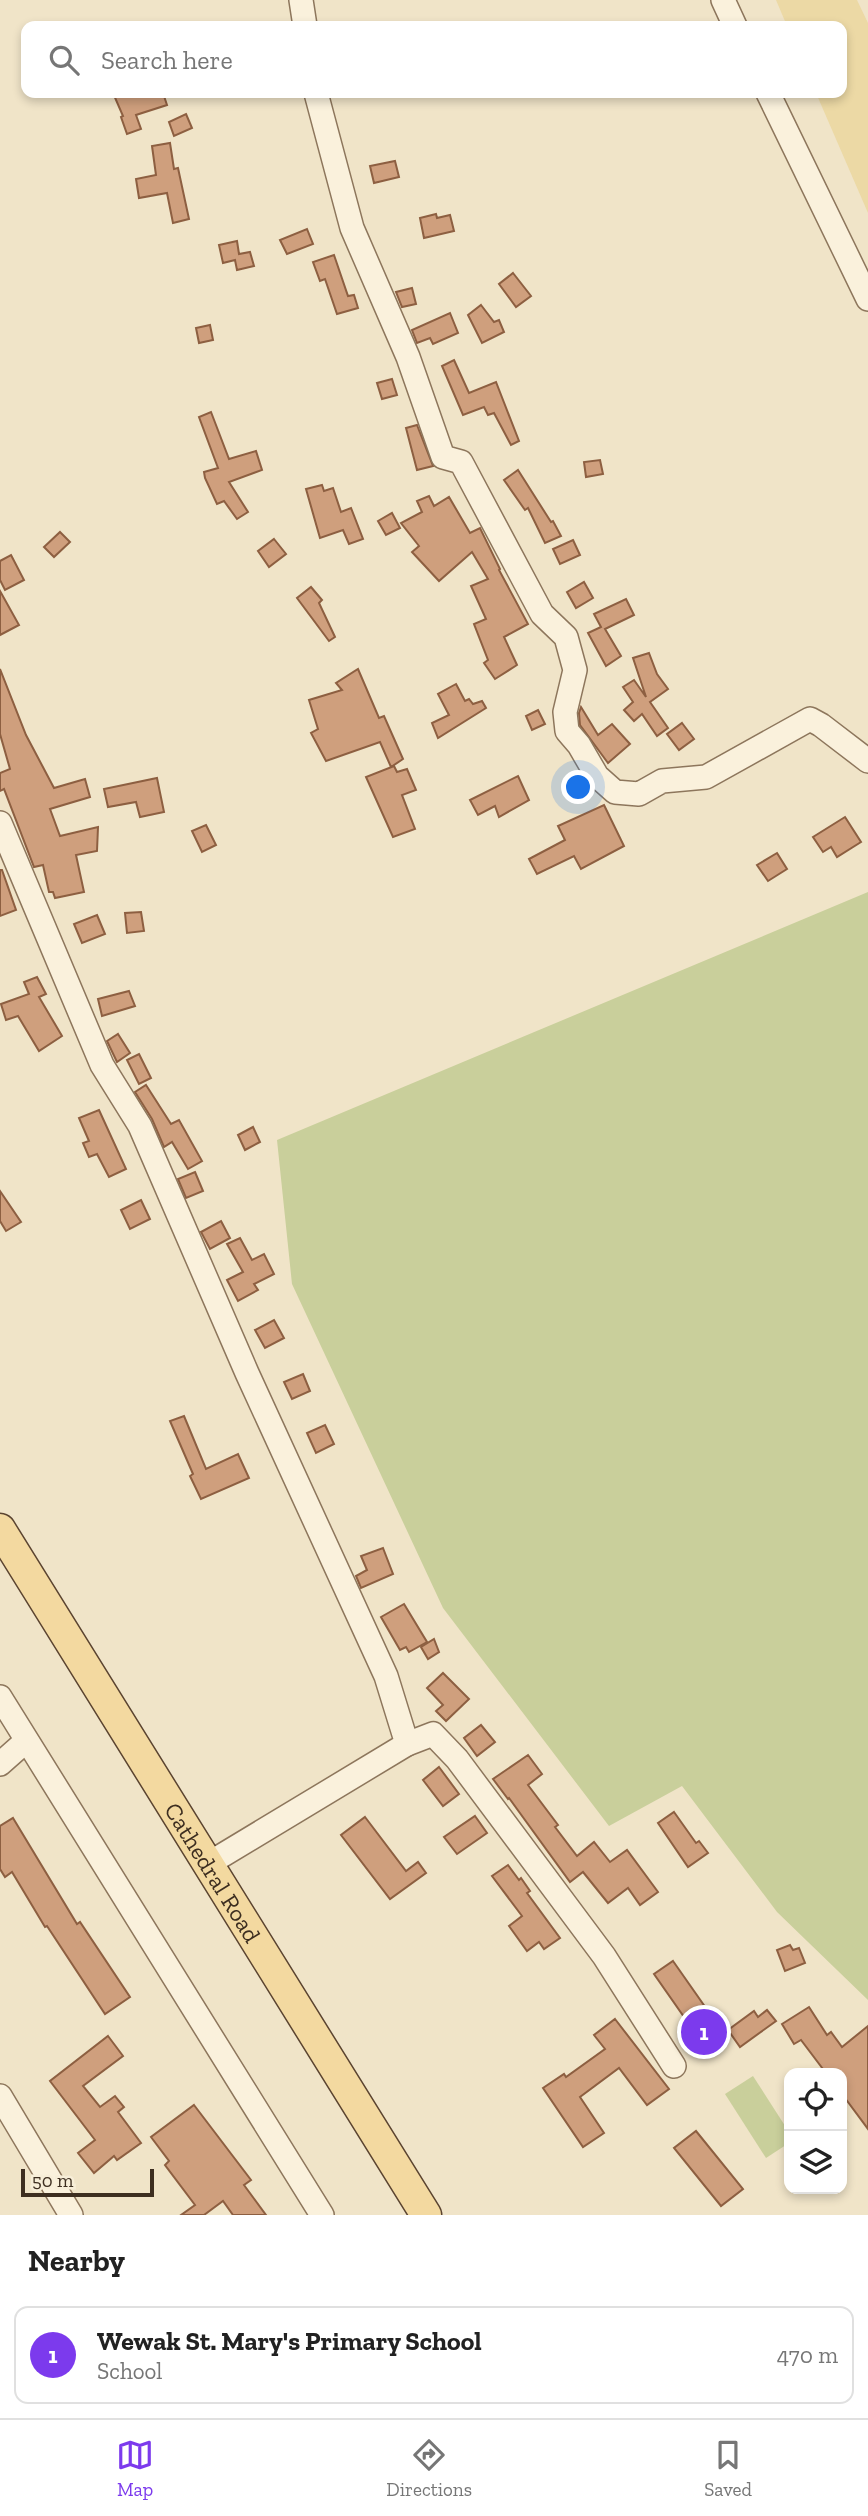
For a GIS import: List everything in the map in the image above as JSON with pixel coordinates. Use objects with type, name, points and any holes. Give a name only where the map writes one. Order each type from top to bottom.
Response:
[{"type":"main road","name":"Cathedral Road","points":[[0,1529],[426,2215]]},
{"type":"street","points":[[301,0],[304,21]]},
{"type":"street","points":[[723,0],[733,21]]},
{"type":"street","points":[[317,98],[352,228],[408,357],[443,457],[461,462],[542,614],[566,637],[575,670],[565,712],[567,731],[579,745],[597,776],[615,792],[639,794],[662,781],[706,777],[810,719],[821,724],[868,761]]},
{"type":"street","points":[[770,98],[868,299]]},
{"type":"street","points":[[0,824],[102,1065],[141,1126],[247,1373],[386,1676],[407,1744]]},
{"type":"street","points":[[0,1697],[322,2215]]},
{"type":"street","points":[[208,1864],[407,1744],[433,1734],[457,1759],[604,1956],[674,2066]]},
{"type":"street","points":[[0,1764],[26,1741]]},
{"type":"street","points":[[0,2096],[71,2215]]},
{"type":"green space","points":[[868,892],[868,2000],[777,1912],[682,1786],[609,1826],[443,1608],[292,1284],[277,1140]]},
{"type":"green space","points":[[753,2076],[784,2124],[784,2146],[766,2158],[725,2094]]},
{"type":"sand","points":[[776,0],[857,0],[868,23],[868,213],[818,98],[847,98],[847,21],[785,21]]},
{"type":"building","points":[[115,98],[165,98],[167,105],[136,115],[141,129],[127,134],[121,117],[123,116]]},
{"type":"building","points":[[186,114],[192,128],[174,136],[169,122]]},
{"type":"building","points":[[170,143],[174,169],[178,168],[189,219],[173,223],[167,193],[139,198],[136,179],[156,175],[152,146]]},
{"type":"building","points":[[395,161],[399,177],[374,183],[370,166]]},
{"type":"building","points":[[436,214],[437,218],[450,215],[454,231],[424,238],[420,218]]},
{"type":"building","points":[[307,229],[313,244],[287,254],[280,240]]},
{"type":"building","points":[[237,241],[239,254],[250,252],[254,266],[237,270],[235,260],[223,263],[219,245]]},
{"type":"building","points":[[334,255],[348,296],[354,295],[358,308],[337,314],[325,279],[320,281],[313,262]]},
{"type":"building","points":[[513,273],[531,296],[516,307],[499,284]]},
{"type":"building","points":[[412,288],[416,304],[402,307],[396,292]]},
{"type":"building","points":[[481,305],[494,322],[499,320],[504,332],[482,343],[468,315]]},
{"type":"building","points":[[450,313],[458,333],[433,344],[430,338],[417,343],[412,330]]},
{"type":"building","points":[[210,325],[213,340],[199,343],[196,328]]},
{"type":"building","points":[[454,360],[469,393],[496,382],[519,441],[511,445],[494,413],[488,415],[484,407],[463,415],[442,366]]},
{"type":"building","points":[[392,379],[397,395],[382,399],[377,383]]},
{"type":"building","points":[[211,412],[229,459],[256,451],[262,470],[229,482],[248,512],[237,519],[224,501],[217,504],[205,478],[204,472],[218,468],[199,417]]},
{"type":"building","points":[[417,425],[433,466],[417,470],[406,428]]},
{"type":"building","points":[[600,460],[603,474],[586,477],[584,462]]},
{"type":"building","points":[[518,470],[561,536],[545,543],[528,508],[525,510],[504,480]]},
{"type":"building","points":[[322,485],[324,491],[333,488],[341,512],[351,508],[363,539],[349,544],[343,530],[320,538],[306,489]]},
{"type":"building","points":[[429,496],[434,506],[449,497],[470,533],[480,528],[528,624],[504,637],[517,665],[495,679],[484,663],[488,660],[474,624],[486,619],[471,586],[488,579],[472,552],[439,581],[412,552],[419,546],[401,523],[422,512],[417,501]]},
{"type":"building","points":[[392,513],[400,528],[386,535],[378,521]]},
{"type":"building","points":[[60,532],[70,542],[54,557],[44,547]]},
{"type":"building","points":[[274,539],[286,554],[269,567],[258,551]]},
{"type":"building","points":[[573,540],[580,555],[560,564],[553,549]]},
{"type":"building","points":[[11,555],[24,580],[5,590],[0,580],[0,561]]},
{"type":"building","points":[[584,582],[593,598],[576,608],[567,592]]},
{"type":"building","points":[[311,587],[322,600],[319,603],[335,637],[329,641],[297,598]]},
{"type":"building","points":[[0,591],[19,625],[0,635]]},
{"type":"building","points":[[626,599],[634,615],[605,629],[621,656],[606,666],[588,633],[601,627],[594,614]]},
{"type":"building","points":[[649,653],[657,674],[668,689],[650,702],[668,728],[657,736],[642,714],[634,721],[624,710],[633,702],[623,687],[634,680],[646,697],[633,658]]},
{"type":"building","points":[[0,669],[26,735],[54,788],[85,779],[90,797],[50,809],[60,836],[98,827],[97,851],[76,855],[84,892],[55,898],[53,892],[49,892],[43,865],[34,867],[4,789],[0,791],[0,773],[10,769],[0,734]]},
{"type":"building","points":[[358,669],[379,718],[384,716],[403,759],[391,767],[380,742],[326,761],[311,733],[318,729],[309,700],[342,690],[336,683]]},
{"type":"building","points":[[456,684],[465,701],[469,699],[473,704],[482,701],[486,708],[438,738],[432,723],[449,715],[438,694]]},
{"type":"building","points":[[581,707],[598,735],[612,724],[630,744],[608,763],[580,725]]},
{"type":"building","points":[[538,710],[545,724],[532,730],[526,716]]},
{"type":"building","points":[[682,723],[694,739],[679,750],[667,734]]},
{"type":"building","points":[[394,766],[397,772],[407,769],[416,790],[402,795],[415,829],[393,837],[366,777]]},
{"type":"building","points":[[518,776],[529,800],[499,817],[495,806],[478,815],[470,800]]},
{"type":"building","points":[[157,778],[164,812],[140,817],[136,802],[108,807],[104,789]]},
{"type":"building","points":[[604,805],[624,846],[581,869],[574,856],[537,874],[529,859],[565,840],[558,826]]},
{"type":"building","points":[[845,817],[861,842],[837,857],[831,847],[823,852],[813,837]]},
{"type":"building","points":[[206,825],[216,845],[202,852],[192,831]]},
{"type":"building","points":[[777,853],[787,869],[768,881],[757,865]]},
{"type":"building","points":[[0,870],[16,910],[0,916]]},
{"type":"building","points":[[141,912],[144,931],[127,933],[125,913]]},
{"type":"building","points":[[97,915],[105,934],[82,943],[74,924]]},
{"type":"building","points":[[37,977],[46,994],[39,997],[62,1036],[39,1051],[18,1016],[6,1020],[1,1004],[29,994],[24,982]]},
{"type":"building","points":[[129,991],[135,1006],[102,1016],[98,999]]},
{"type":"building","points":[[118,1034],[130,1053],[117,1062],[107,1041]]},
{"type":"building","points":[[139,1054],[151,1078],[139,1084],[127,1060]]},
{"type":"building","points":[[146,1085],[171,1124],[179,1120],[202,1161],[188,1169],[172,1142],[164,1147],[152,1119],[135,1092]]},
{"type":"building","points":[[99,1110],[126,1169],[109,1177],[97,1154],[89,1157],[83,1143],[89,1141],[79,1118]]},
{"type":"building","points":[[253,1127],[260,1142],[245,1150],[238,1135]]},
{"type":"building","points":[[195,1172],[203,1191],[186,1198],[178,1179]]},
{"type":"building","points":[[0,1191],[21,1222],[6,1231],[0,1221]]},
{"type":"building","points":[[141,1200],[150,1219],[130,1229],[121,1210]]},
{"type":"building","points":[[221,1221],[230,1238],[210,1249],[201,1232]]},
{"type":"building","points":[[240,1238],[252,1260],[264,1254],[274,1274],[254,1284],[258,1290],[238,1301],[227,1280],[243,1272],[227,1244]]},
{"type":"building","points":[[274,1320],[284,1338],[265,1348],[255,1330]]},
{"type":"building","points":[[303,1374],[310,1391],[292,1399],[284,1382]]},
{"type":"building","points":[[184,1416],[206,1469],[238,1454],[249,1478],[201,1499],[170,1421]]},
{"type":"building","points":[[325,1425],[334,1444],[316,1453],[307,1433]]},
{"type":"building","points":[[383,1548],[393,1574],[361,1588],[356,1576],[367,1570],[361,1556]]},
{"type":"building","points":[[404,1604],[427,1642],[409,1652],[406,1647],[400,1650],[381,1617]]},
{"type":"building","points":[[434,1639],[439,1652],[428,1659],[421,1647]]},
{"type":"building","points":[[443,1673],[469,1699],[446,1721],[436,1711],[443,1705],[427,1688]]},
{"type":"building","points":[[481,1725],[495,1742],[477,1756],[464,1738]]},
{"type":"building","points":[[528,1755],[542,1774],[528,1785],[577,1856],[594,1842],[610,1862],[627,1850],[658,1892],[640,1905],[628,1888],[608,1903],[583,1872],[570,1882],[493,1779]]},
{"type":"building","points":[[439,1767],[459,1794],[443,1806],[423,1780]]},
{"type":"building","points":[[674,1812],[696,1843],[699,1841],[708,1853],[688,1867],[658,1823]]},
{"type":"building","points":[[475,1816],[487,1833],[457,1854],[444,1837]]},
{"type":"building","points":[[365,1817],[406,1871],[418,1862],[426,1873],[390,1899],[341,1835]]},
{"type":"building","points":[[13,1818],[77,1924],[80,1922],[130,1997],[105,2014],[47,1926],[45,1927],[12,1872],[5,1877],[0,1869],[0,1826]]},
{"type":"building","points":[[508,1865],[519,1880],[521,1878],[530,1891],[527,1893],[560,1938],[544,1949],[539,1942],[527,1951],[509,1926],[522,1916],[492,1876]]},
{"type":"building","points":[[790,1945],[793,1950],[799,1948],[805,1963],[785,1971],[777,1950]]},
{"type":"building","points":[[673,1961],[708,2011],[689,2024],[654,1974]]},
{"type":"building","points":[[809,2007],[827,2035],[831,2032],[842,2047],[868,2026],[868,2129],[847,2101],[847,2068],[822,2068],[801,2040],[794,2044],[782,2024]]},
{"type":"building","points":[[767,2010],[776,2021],[740,2047],[728,2030],[754,2011],[758,2017]]},
{"type":"building","points":[[615,2019],[669,2089],[647,2105],[619,2068],[580,2097],[604,2133],[583,2147],[543,2088],[564,2074],[566,2077],[605,2049],[594,2035]]},
{"type":"building","points":[[108,2036],[123,2056],[83,2086],[100,2107],[115,2096],[124,2107],[118,2112],[141,2143],[117,2160],[114,2156],[94,2173],[78,2153],[95,2140],[50,2081]]},
{"type":"building","points":[[194,2105],[251,2180],[244,2185],[266,2215],[233,2215],[223,2201],[204,2215],[181,2215],[195,2205],[165,2165],[169,2161],[151,2137]]},
{"type":"building","points":[[696,2131],[743,2189],[721,2206],[674,2148]]},
{"type":"place","name":"Wewak St. Mary's Primary School","points":[[704,2032]]}]
